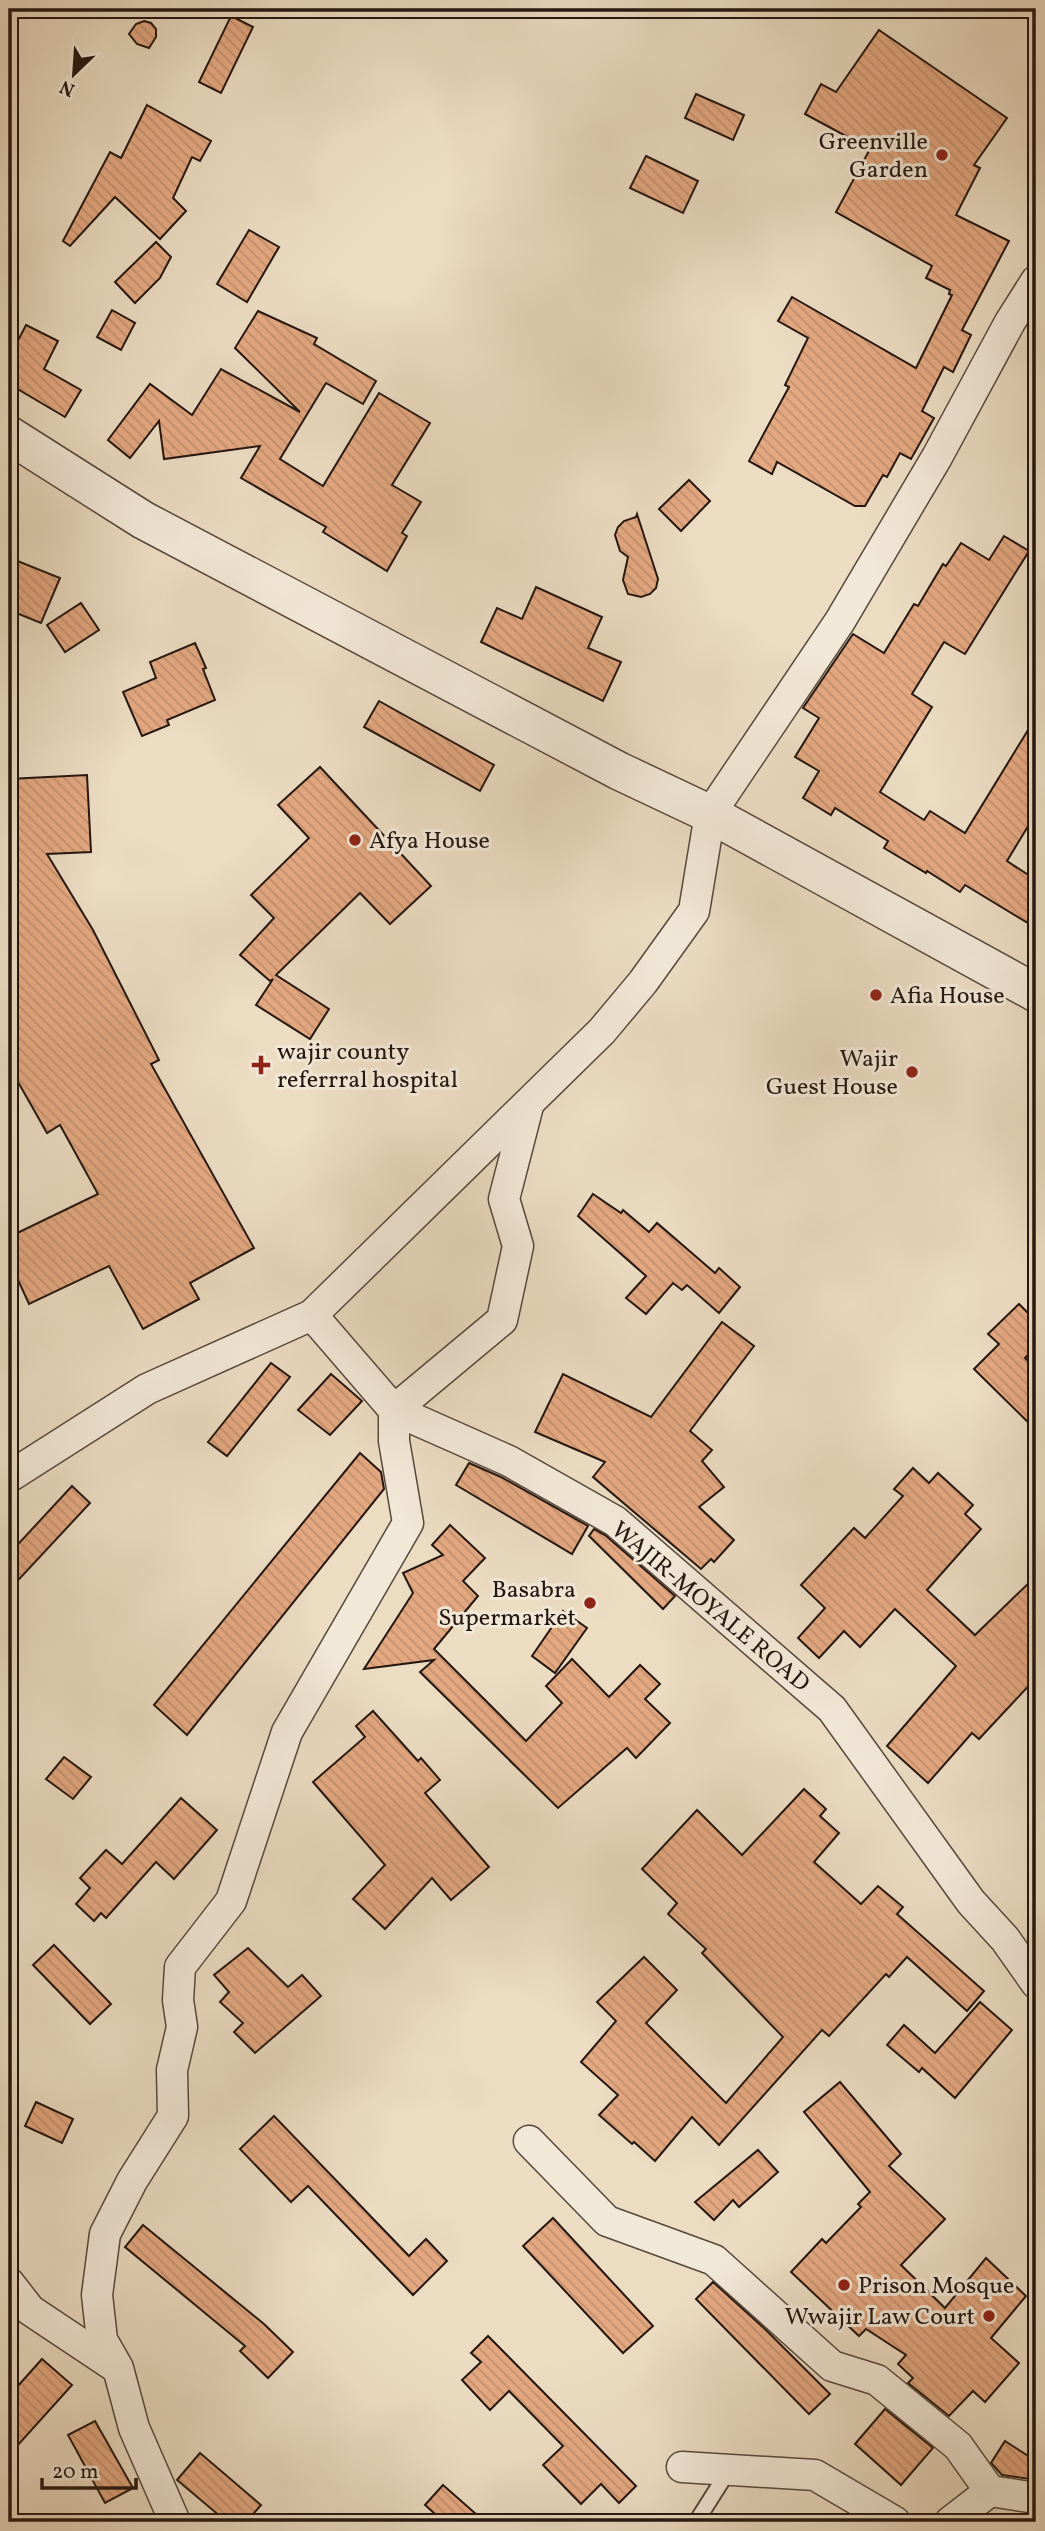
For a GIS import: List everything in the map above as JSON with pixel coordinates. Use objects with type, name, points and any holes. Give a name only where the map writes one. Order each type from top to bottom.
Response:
[{"type":"street","points":[[9,1477],[147,1389],[312,1315],[602,1031],[643,982],[694,911],[710,814],[840,621],[1036,281]]},
{"type":"street","points":[[9,435],[143,520],[619,771],[710,814],[1036,993]]},
{"type":"street","points":[[175,2522],[134,2428],[118,2368],[102,2340],[97,2295],[105,2234],[132,2181],[173,2116],[172,2070],[182,2026],[178,2000],[180,1967],[231,1901],[287,1732],[408,1523],[394,1441],[394,1410],[502,1320],[518,1246],[504,1199],[528,1106]]},
{"type":"street","name":"WAJIR-MOYALE ROAD","points":[[312,1315],[394,1410],[509,1461],[615,1521],[832,1709],[971,1902],[1005,1939],[1036,1983]]},
{"type":"street","points":[[528,2141],[607,2221],[714,2260],[832,2365],[877,2380],[958,2446],[990,2491],[1036,2498]]},
{"type":"street","points":[[9,2283],[30,2310],[118,2368]]},
{"type":"street","points":[[682,2467],[815,2475],[895,2522]]},
{"type":"street","points":[[950,2522],[990,2491]]},
{"type":"lane","points":[[696,2522],[729,2470]]},
{"type":"building","points":[[231,16],[253,27],[221,93],[199,82]]},
{"type":"building","points":[[144,21],[151,23],[156,29],[156,37],[149,48],[137,44],[129,34],[136,24]]},
{"type":"building","points":[[879,30],[1007,118],[974,165],[980,168],[956,215],[1009,241],[962,330],[971,335],[953,372],[944,367],[922,411],[934,418],[911,459],[900,453],[887,477],[883,475],[865,506],[855,506],[777,462],[772,474],[749,461],[789,387],[785,385],[808,338],[778,321],[792,297],[916,368],[952,295],[949,294],[950,290],[926,278],[932,266],[836,212],[870,149],[805,114],[821,84],[836,92]]},
{"type":"building","points":[[696,94],[744,115],[733,140],[685,118]]},
{"type":"building","points":[[147,105],[211,141],[200,161],[192,157],[173,198],[186,211],[160,239],[115,197],[70,246],[63,241],[110,152],[121,158]]},
{"type":"building","points":[[646,156],[698,181],[683,213],[630,188]]},
{"type":"building","points":[[249,230],[279,247],[247,302],[217,284]]},
{"type":"building","points":[[156,242],[171,257],[160,278],[135,303],[115,282]]},
{"type":"building","points":[[112,310],[135,323],[121,350],[97,337]]},
{"type":"building","points":[[258,311],[317,338],[314,344],[376,381],[363,404],[326,383],[280,459],[323,486],[379,393],[430,423],[392,485],[421,502],[402,533],[407,536],[387,571],[323,532],[326,527],[241,478],[260,446],[164,459],[159,421],[130,458],[108,440],[150,384],[192,415],[221,369],[300,412],[235,348]]},
{"type":"building","points":[[26,325],[58,341],[44,369],[81,390],[65,417],[9,384],[9,358]]},
{"type":"building","points":[[689,480],[710,501],[681,531],[659,509]]},
{"type":"building","points":[[637,514],[658,579],[656,588],[641,597],[628,594],[623,580],[628,557],[620,551],[615,535],[624,521],[636,517]]},
{"type":"building","points":[[1004,536],[1029,551],[965,654],[944,642],[912,694],[932,707],[880,792],[924,820],[930,811],[965,833],[1036,717],[1036,813],[1007,861],[1036,880],[1036,928],[965,885],[960,892],[884,848],[888,841],[835,808],[831,815],[803,798],[819,771],[795,757],[819,718],[803,708],[853,634],[884,653],[914,604],[918,606],[943,564],[946,566],[961,543],[989,560]]},
{"type":"building","points":[[15,560],[60,578],[41,623],[9,610],[9,576]]},
{"type":"building","points":[[536,587],[602,617],[588,648],[621,662],[603,701],[481,642],[497,608],[522,619]]},
{"type":"building","points":[[81,603],[99,630],[65,652],[47,625]]},
{"type":"building","points":[[195,643],[206,668],[203,669],[215,700],[167,720],[169,725],[142,736],[123,692],[156,678],[150,662]]},
{"type":"building","points":[[379,701],[494,765],[480,791],[364,727]]},
{"type":"building","points":[[320,767],[431,886],[390,924],[360,893],[276,975],[329,1009],[310,1039],[256,1005],[273,979],[270,981],[240,955],[274,918],[251,895],[309,838],[278,805]]},
{"type":"building","points":[[87,775],[91,852],[47,854],[93,930],[159,1060],[151,1064],[254,1248],[190,1283],[199,1299],[143,1329],[109,1266],[29,1304],[9,1268],[9,1237],[98,1194],[60,1125],[47,1133],[9,1066],[9,779]]},
{"type":"building","points":[[593,1194],[621,1213],[623,1210],[649,1232],[657,1223],[715,1273],[719,1268],[740,1287],[719,1313],[687,1285],[682,1290],[673,1283],[646,1314],[626,1298],[646,1276],[578,1216]]},
{"type":"building","points":[[1019,1304],[1036,1321],[1036,1346],[1025,1358],[1036,1369],[1036,1430],[974,1369],[999,1344],[988,1334]]},
{"type":"building","points":[[722,1322],[754,1346],[690,1431],[712,1450],[702,1461],[724,1487],[699,1507],[734,1540],[714,1562],[711,1559],[701,1569],[593,1477],[605,1462],[535,1432],[563,1374],[651,1417]]},
{"type":"building","points":[[271,1363],[290,1377],[227,1456],[208,1442]]},
{"type":"building","points":[[331,1374],[362,1401],[330,1435],[298,1410]]},
{"type":"building","points":[[360,1453],[381,1472],[384,1489],[187,1735],[154,1705]]},
{"type":"building","points":[[469,1463],[501,1477],[588,1526],[572,1554],[456,1485]]},
{"type":"building","points":[[913,1468],[929,1483],[938,1473],[973,1505],[965,1514],[981,1529],[927,1590],[975,1635],[1036,1576],[1036,1678],[979,1739],[972,1733],[928,1783],[887,1746],[956,1666],[895,1609],[860,1647],[844,1631],[819,1658],[798,1638],[825,1608],[801,1585],[854,1528],[865,1538],[903,1496],[894,1489]]},
{"type":"building","points":[[72,1486],[90,1503],[9,1590],[9,1554]]},
{"type":"building","points":[[450,1525],[485,1558],[463,1581],[478,1596],[434,1649],[526,1741],[562,1703],[546,1686],[572,1659],[609,1697],[640,1665],[660,1684],[645,1699],[670,1723],[636,1758],[627,1748],[558,1808],[420,1672],[434,1660],[364,1669],[413,1593],[403,1573],[443,1555],[432,1545]]},
{"type":"building","points":[[594,1529],[605,1535],[675,1596],[663,1609],[589,1536]]},
{"type":"building","points":[[563,1611],[587,1628],[555,1673],[532,1656]]},
{"type":"building","points":[[373,1711],[418,1761],[421,1758],[440,1780],[425,1793],[489,1867],[451,1900],[432,1878],[385,1929],[353,1899],[385,1865],[313,1782],[365,1737],[356,1726]]},
{"type":"building","points":[[64,1757],[91,1777],[73,1799],[46,1779]]},
{"type":"building","points":[[804,1789],[826,1809],[820,1816],[839,1833],[814,1862],[861,1904],[878,1886],[903,1907],[897,1914],[984,1991],[967,2011],[907,1957],[889,1977],[886,1974],[829,2036],[822,2030],[719,2145],[692,2117],[655,2161],[599,2115],[618,2095],[581,2062],[616,2021],[597,2002],[644,1957],[677,1990],[646,2023],[726,2103],[783,2037],[702,1953],[706,1949],[668,1914],[677,1903],[642,1869],[697,1810],[742,1855]]},
{"type":"building","points":[[181,1798],[217,1830],[174,1879],[156,1862],[106,1918],[101,1913],[94,1921],[76,1904],[90,1888],[80,1878],[106,1850],[122,1864]]},
{"type":"building","points":[[54,1945],[111,2004],[90,2024],[33,1965]]},
{"type":"building","points":[[248,1948],[288,1987],[302,1975],[321,1996],[255,2053],[234,2032],[243,2023],[220,2002],[229,1992],[214,1975]]},
{"type":"building","points":[[980,2002],[1012,2030],[955,2098],[922,2068],[919,2072],[887,2045],[904,2025],[935,2053]]},
{"type":"building","points":[[840,2082],[901,2154],[889,2166],[945,2219],[901,2265],[945,2308],[986,2258],[1026,2296],[991,2338],[1019,2363],[985,2402],[973,2391],[949,2416],[908,2383],[913,2378],[898,2364],[906,2355],[866,2329],[859,2336],[791,2272],[822,2239],[826,2243],[861,2207],[858,2204],[870,2192],[804,2112]]},
{"type":"building","points":[[36,2102],[73,2119],[62,2143],[25,2126]]},
{"type":"building","points":[[274,2116],[409,2256],[426,2239],[447,2261],[413,2295],[308,2186],[291,2202],[240,2149]]},
{"type":"building","points":[[758,2150],[778,2172],[739,2207],[733,2200],[714,2220],[695,2202]]},
{"type":"building","points":[[553,2218],[653,2326],[623,2353],[523,2246]]},
{"type":"building","points":[[143,2225],[264,2324],[293,2352],[268,2378],[240,2351],[245,2346],[125,2247]]},
{"type":"building","points":[[713,2282],[830,2394],[809,2414],[696,2299]]},
{"type":"building","points":[[488,2336],[636,2486],[619,2503],[601,2484],[581,2504],[543,2465],[563,2446],[509,2391],[490,2410],[462,2380],[481,2362],[471,2353]]},
{"type":"building","points":[[42,2359],[72,2385],[9,2455],[9,2396]]},
{"type":"building","points":[[885,2409],[933,2448],[901,2485],[855,2444]]},
{"type":"building","points":[[95,2421],[133,2488],[105,2503],[68,2435]]},
{"type":"building","points":[[1005,2441],[1036,2461],[1036,2469],[1030,2479],[1002,2475],[991,2463]]},
{"type":"building","points":[[200,2453],[261,2505],[246,2522],[227,2522],[177,2480]]},
{"type":"building","points":[[443,2485],[485,2522],[444,2522],[425,2505]]},
{"type":"place","name":"Greenville Garden","points":[[942,155]]},
{"type":"place","name":"Afya House","points":[[355,840]]},
{"type":"place","name":"Afia House","points":[[876,995]]},
{"type":"place","name":"wajir county referrral hospital","points":[[261,1065]]},
{"type":"place","name":"Wajir Guest House","points":[[912,1072]]},
{"type":"place","name":"Basabra Supermarket","points":[[590,1603]]},
{"type":"place","name":"Prison Mosque","points":[[844,2285]]},
{"type":"place","name":"Wwajir Law Court","points":[[989,2316]]}]
